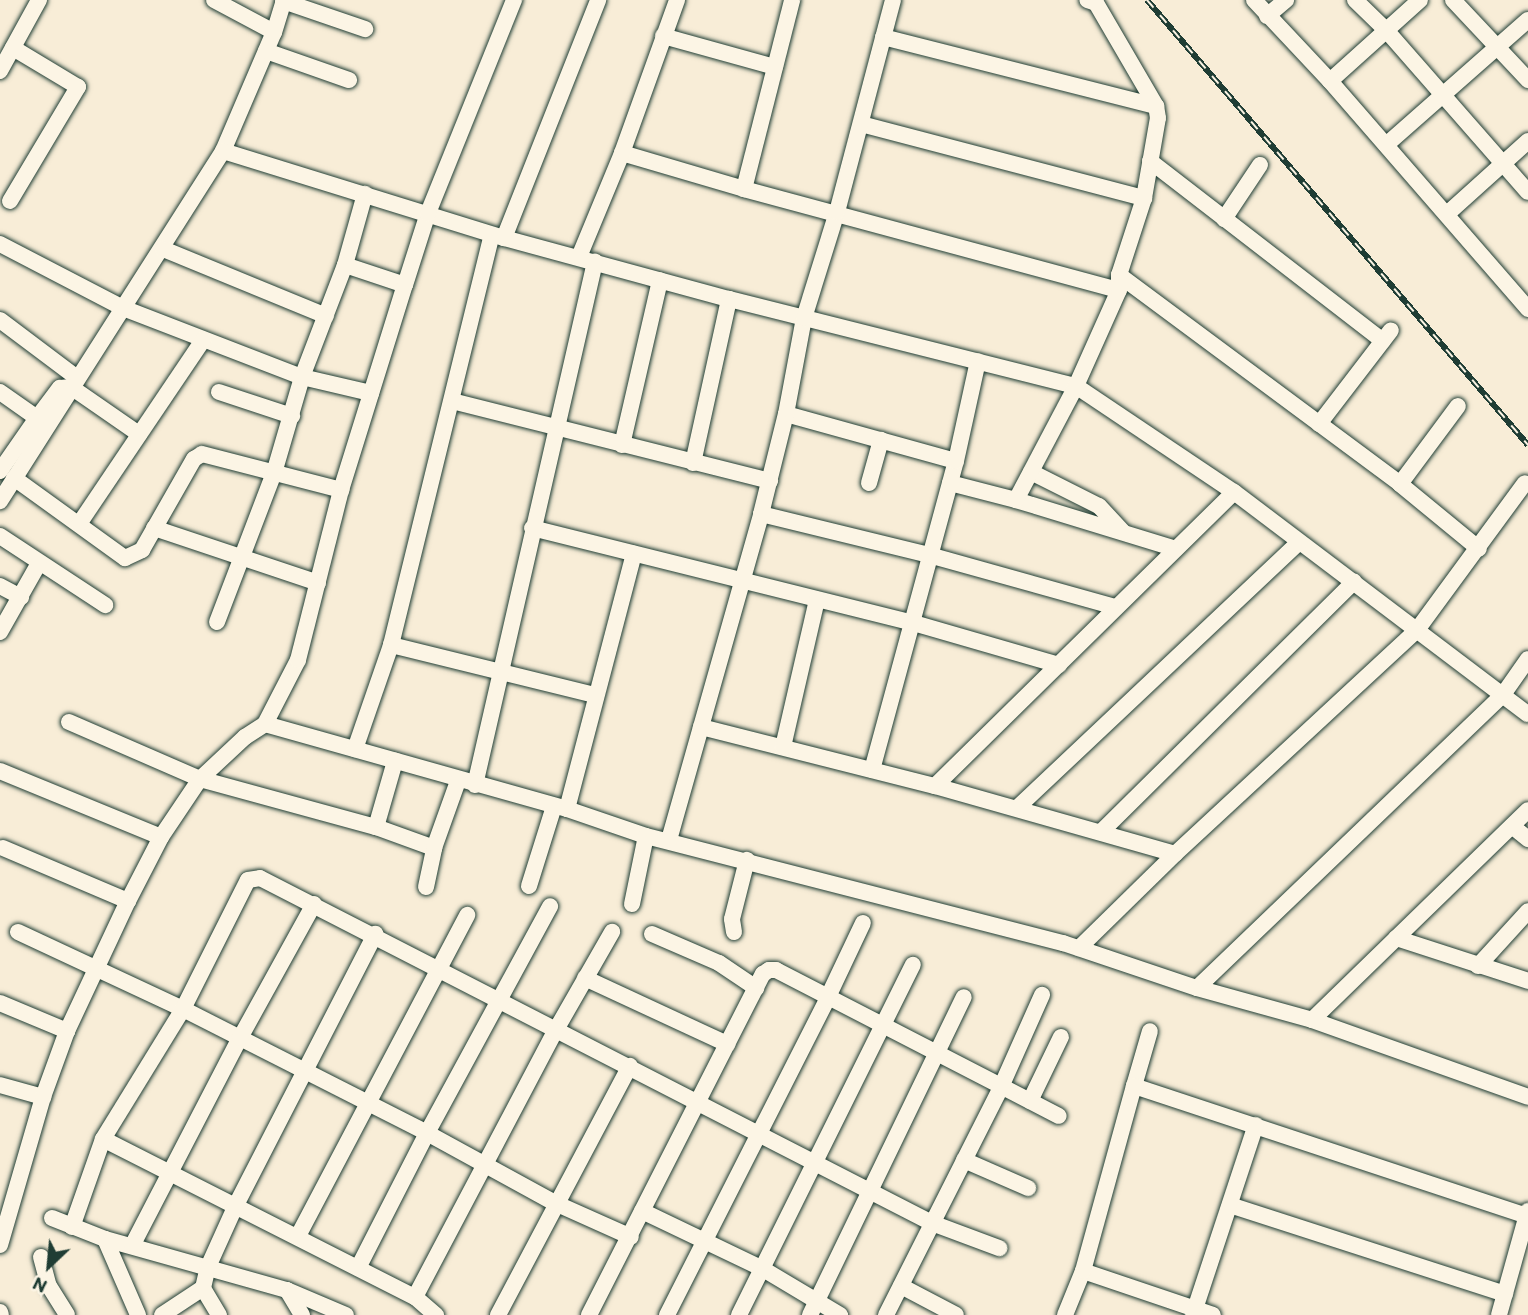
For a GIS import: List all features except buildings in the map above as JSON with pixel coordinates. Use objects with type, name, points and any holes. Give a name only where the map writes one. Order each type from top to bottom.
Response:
[{"type":"street","points":[[0,71],[39,0]]},
{"type":"street","points":[[214,0],[274,32]]},
{"type":"street","points":[[7,475],[163,249],[223,151],[274,32],[284,0],[365,29]]},
{"type":"street","points":[[0,1245],[7,1198],[67,1031],[128,901],[161,837],[200,779],[245,737],[265,724],[298,660],[341,490],[428,213],[514,0]]},
{"type":"street","points":[[355,749],[391,645],[452,401],[498,236],[597,0]]},
{"type":"street","points":[[475,785],[556,427],[587,260],[677,0]]},
{"type":"street","points":[[669,840],[770,481],[804,318],[837,212],[893,0]]},
{"type":"street","points":[[1016,500],[1076,386],[1119,282],[1144,198],[1158,118],[1156,106],[1096,4],[1087,0]]},
{"type":"street","points":[[1254,0],[1330,80],[1528,309]]},
{"type":"street","points":[[1267,16],[1286,0]]},
{"type":"street","points":[[1355,0],[1386,30],[1528,192]]},
{"type":"street","points":[[1330,80],[1420,0]]},
{"type":"street","points":[[1453,0],[1528,80]]},
{"type":"street","points":[[744,189],[789,1]]},
{"type":"street","points":[[1386,145],[1444,97],[1528,20]]},
{"type":"street","points":[[663,36],[775,67]]},
{"type":"street","points":[[883,37],[1156,106]]},
{"type":"street","points":[[10,201],[78,87],[13,48]]},
{"type":"street","points":[[266,51],[349,80]]},
{"type":"street","points":[[861,124],[1144,198]]},
{"type":"street","points":[[1447,214],[1528,141]]},
{"type":"street","points":[[223,151],[498,236],[729,299],[1076,386],[1234,492],[1528,714]]},
{"type":"street","points":[[622,153],[744,189],[1119,282],[1400,484],[1479,549]]},
{"type":"street","points":[[1150,161],[1224,219],[1387,336],[1319,424]]},
{"type":"street","points":[[1224,219],[1260,165]]},
{"type":"street","points":[[218,622],[274,473],[302,376],[345,265],[365,194]]},
{"type":"street","points":[[0,244],[123,308],[302,376],[371,393]]},
{"type":"street","points":[[163,249],[326,316]]},
{"type":"street","points":[[345,265],[405,285]]},
{"type":"street","points":[[622,445],[660,280]]},
{"type":"street","points":[[1515,293],[1528,282]]},
{"type":"street","points":[[693,463],[729,299]]},
{"type":"street","points":[[0,320],[139,434]]},
{"type":"street","points":[[79,524],[203,340]]},
{"type":"street","points":[[872,770],[910,622],[956,461],[978,361]]},
{"type":"street","points":[[0,500],[7,475],[37,418],[60,388],[73,382]]},
{"type":"street","points":[[0,392],[37,418]]},
{"type":"street","points":[[219,392],[292,416]]},
{"type":"street","points":[[452,401],[770,481]]},
{"type":"street","points":[[1400,484],[1458,406]]},
{"type":"street","points":[[786,414],[956,461]]},
{"type":"street","points":[[869,483],[881,440]]},
{"type":"street","points":[[7,475],[125,558],[142,550],[194,459],[202,454],[341,490]]},
{"type":"street","points":[[1031,472],[1099,506],[1123,532]]},
{"type":"street","points":[[950,483],[1016,500],[1176,549]]},
{"type":"street","points":[[1079,948],[1175,854],[1417,630],[1525,483]]},
{"type":"street","points":[[935,786],[1234,492]]},
{"type":"street","points":[[761,514],[929,555],[1115,607]]},
{"type":"street","points":[[154,528],[318,583]]},
{"type":"street","points":[[532,528],[910,622],[1059,665]]},
{"type":"street","points":[[0,536],[105,605]]},
{"type":"street","points":[[1017,808],[1299,542]]},
{"type":"street","points":[[529,886],[561,808],[634,554]]},
{"type":"street","points":[[0,632],[39,563]]},
{"type":"street","points":[[1101,832],[1354,582]]},
{"type":"street","points":[[0,586],[20,597]]},
{"type":"street","points":[[783,747],[817,600]]},
{"type":"street","points":[[391,645],[500,674],[595,695]]},
{"type":"street","points":[[1197,988],[1502,696],[1528,659]]},
{"type":"street","points":[[69,722],[200,779],[376,827],[435,848]]},
{"type":"street","points":[[265,724],[458,781],[561,808],[646,835],[1079,948],[1197,988],[1312,1020],[1528,1097]]},
{"type":"street","points":[[701,727],[935,786],[1175,854]]},
{"type":"street","points":[[376,827],[394,761]]},
{"type":"street","points":[[0,771],[161,837]]},
{"type":"street","points":[[426,887],[435,848],[458,781]]},
{"type":"street","points":[[1312,1020],[1528,810]]},
{"type":"street","points":[[1512,826],[1528,839]]},
{"type":"street","points":[[632,904],[646,835]]},
{"type":"street","points":[[3,848],[128,901]]},
{"type":"street","points":[[734,932],[732,919],[747,860]]},
{"type":"street","points":[[72,1227],[103,1139],[183,1009],[248,880],[260,878],[375,934],[932,1223],[999,1248]]},
{"type":"street","points":[[132,1247],[240,1038],[314,904]]},
{"type":"street","points":[[358,1268],[427,1133],[550,906]]},
{"type":"street","points":[[1478,966],[1528,911]]},
{"type":"street","points":[[298,1236],[467,915]]},
{"type":"street","points":[[667,1315],[863,923]]},
{"type":"street","points":[[18,932],[183,1009],[368,1102],[555,1203],[631,1237]]},
{"type":"street","points":[[415,1297],[486,1167],[557,1028],[612,932]]},
{"type":"street","points":[[162,1315],[203,1288],[208,1267],[236,1205],[375,934]]},
{"type":"street","points":[[652,934],[719,963],[756,988]]},
{"type":"street","points":[[1395,937],[1528,981]]},
{"type":"street","points":[[739,1315],[913,965]]},
{"type":"street","points":[[589,1315],[763,974],[769,970],[776,970],[883,1028],[1059,1116]]},
{"type":"street","points":[[585,978],[727,1044]]},
{"type":"street","points":[[886,1315],[1001,1087],[1042,995]]},
{"type":"street","points":[[813,1309],[964,997]]},
{"type":"street","points":[[0,1003],[67,1031]]},
{"type":"street","points":[[1065,1315],[1083,1271],[1150,1031]]},
{"type":"street","points":[[1030,1101],[1061,1037]]},
{"type":"street","points":[[498,1315],[630,1066]]},
{"type":"street","points":[[0,1084],[43,1097]]},
{"type":"street","points":[[1134,1086],[1527,1213],[1499,1315]]},
{"type":"street","points":[[1194,1312],[1256,1125]]},
{"type":"street","points":[[103,1139],[415,1297],[436,1315]]},
{"type":"street","points":[[964,1160],[1028,1188]]},
{"type":"street","points":[[1230,1205],[1506,1294]]},
{"type":"street","points":[[642,1211],[763,1269],[813,1309],[839,1315]]},
{"type":"street","points":[[52,1218],[105,1239],[286,1290],[346,1315]]},
{"type":"street","points":[[105,1239],[138,1315]]},
{"type":"street","points":[[41,1257],[49,1286],[66,1315]]},
{"type":"street","points":[[1083,1271],[1194,1312],[1213,1315]]},
{"type":"street","points":[[901,1286],[956,1315]]},
{"type":"street","points":[[203,1288],[219,1315]]},
{"type":"street","points":[[286,1290],[302,1315]]},
{"type":"railway","points":[[1147,0],[1528,445]]}]
